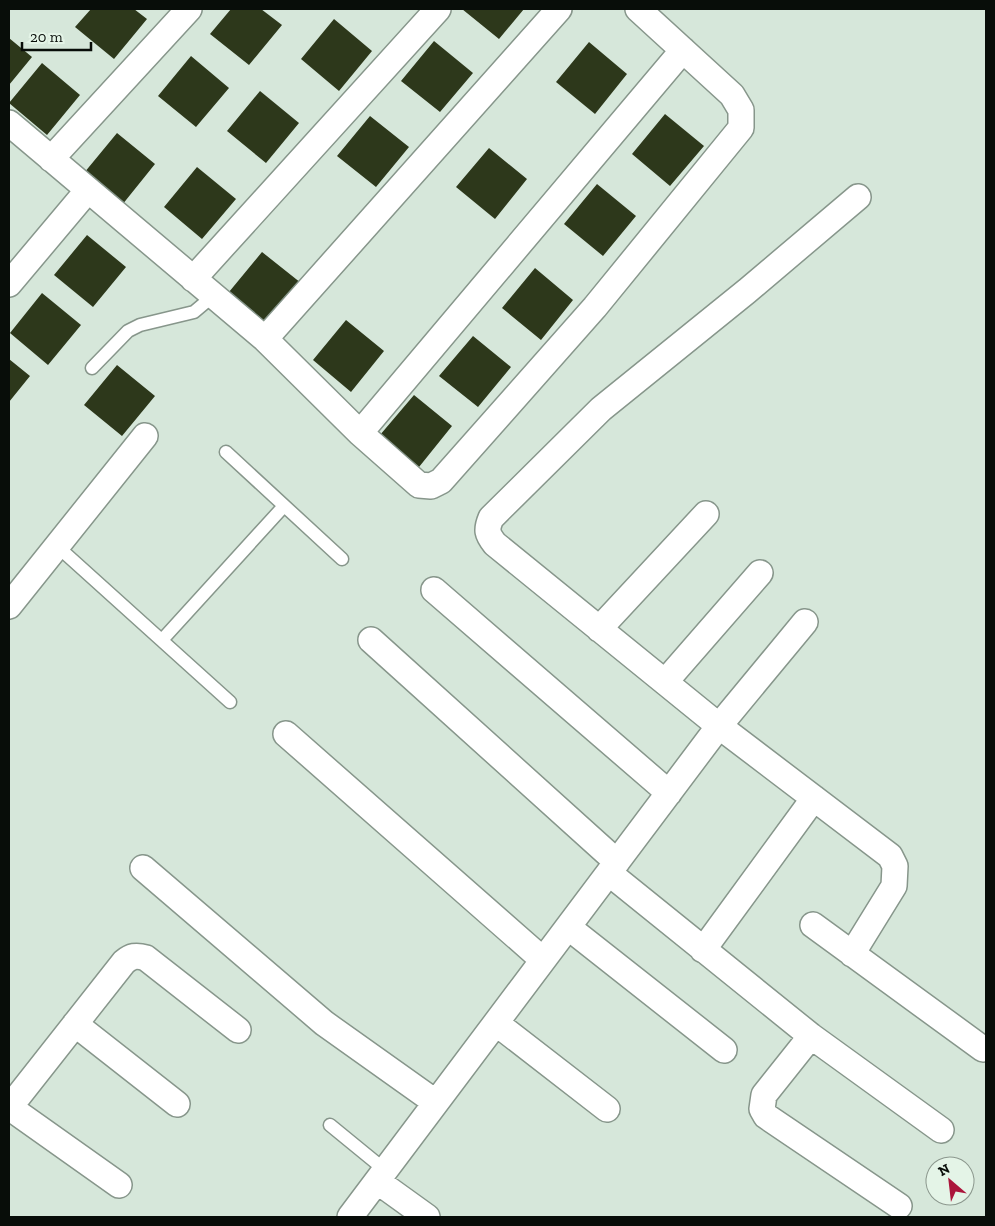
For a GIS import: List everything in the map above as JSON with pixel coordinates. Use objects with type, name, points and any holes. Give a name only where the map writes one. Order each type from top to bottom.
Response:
[{"type":"street","points":[[51,159],[189,9]]},
{"type":"street","points":[[193,279],[438,9]]},
{"type":"street","points":[[265,340],[559,9]]},
{"type":"street","points":[[9,123],[265,340],[360,433],[419,485],[431,486],[441,481],[595,308],[741,128],[741,110],[732,95],[638,9]]},
{"type":"street","points":[[360,433],[683,50]]},
{"type":"street","points":[[9,284],[88,190]]},
{"type":"street","points":[[852,954],[894,886],[895,866],[890,856],[719,726],[665,682],[496,544],[488,535],[487,527],[491,518],[601,409],[747,291],[858,197]]},
{"type":"street","points":[[9,606],[145,436]]},
{"type":"street","points":[[599,628],[706,514]]},
{"type":"street","points":[[665,682],[760,573]]},
{"type":"street","points":[[434,590],[669,793]]},
{"type":"street","points":[[350,1217],[719,726],[806,622]]},
{"type":"street","points":[[371,640],[703,950],[811,1036],[941,1130]]},
{"type":"street","points":[[286,734],[543,960]]},
{"type":"street","points":[[703,950],[814,798]]},
{"type":"street","points":[[143,868],[324,1022],[435,1102]]},
{"type":"street","points":[[812,925],[983,1049]]},
{"type":"street","points":[[568,927],[724,1050]]},
{"type":"street","points":[[119,1185],[9,1107],[124,962],[131,957],[138,955],[146,958],[238,1030]]},
{"type":"street","points":[[496,1023],[607,1109]]},
{"type":"street","points":[[75,1024],[177,1104]]},
{"type":"street","points":[[811,1036],[764,1095],[762,1109],[766,1116],[899,1206]]},
{"type":"street","points":[[381,1175],[427,1217]]},
{"type":"lane","points":[[92,368],[128,332],[140,325],[194,312],[213,296]]},
{"type":"lane","points":[[226,452],[342,559]]},
{"type":"lane","points":[[162,640],[284,506]]},
{"type":"lane","points":[[57,546],[230,702]]},
{"type":"lane","points":[[330,1125],[381,1175]]},
{"type":"building","points":[[91,9],[134,9],[147,19],[114,59],[75,27]]},
{"type":"building","points":[[231,9],[261,9],[282,25],[249,65],[210,34]]},
{"type":"building","points":[[462,9],[524,9],[499,39]]},
{"type":"building","points":[[334,19],[372,51],[339,91],[301,59]]},
{"type":"building","points":[[9,38],[32,57],[9,85]]},
{"type":"building","points":[[434,41],[473,73],[440,112],[401,81]]},
{"type":"building","points":[[589,42],[627,74],[595,114],[556,82]]},
{"type":"building","points":[[191,56],[229,88],[196,127],[158,96]]},
{"type":"building","points":[[42,63],[80,95],[47,135],[9,103]]},
{"type":"building","points":[[260,91],[299,123],[266,163],[227,131]]},
{"type":"building","points":[[665,114],[704,146],[670,186],[632,154]]},
{"type":"building","points":[[370,116],[409,147],[376,187],[337,156]]},
{"type":"building","points":[[117,133],[155,164],[122,205],[84,173]]},
{"type":"building","points":[[489,148],[527,179],[495,219],[456,187]]},
{"type":"building","points":[[197,167],[236,199],[202,239],[164,207]]},
{"type":"building","points":[[597,184],[636,216],[603,256],[564,224]]},
{"type":"building","points":[[87,235],[126,267],[93,307],[54,275]]},
{"type":"building","points":[[262,252],[301,283],[267,323],[229,292]]},
{"type":"building","points":[[535,268],[573,300],[541,340],[502,308]]},
{"type":"building","points":[[42,293],[81,325],[48,365],[10,333]]},
{"type":"building","points":[[346,320],[384,351],[351,392],[313,360]]},
{"type":"building","points":[[473,336],[511,367],[478,407],[439,376]]},
{"type":"building","points":[[9,359],[30,376],[9,402]]},
{"type":"building","points":[[117,365],[155,396],[122,436],[84,405]]},
{"type":"building","points":[[414,395],[452,426],[419,467],[380,435]]}]
